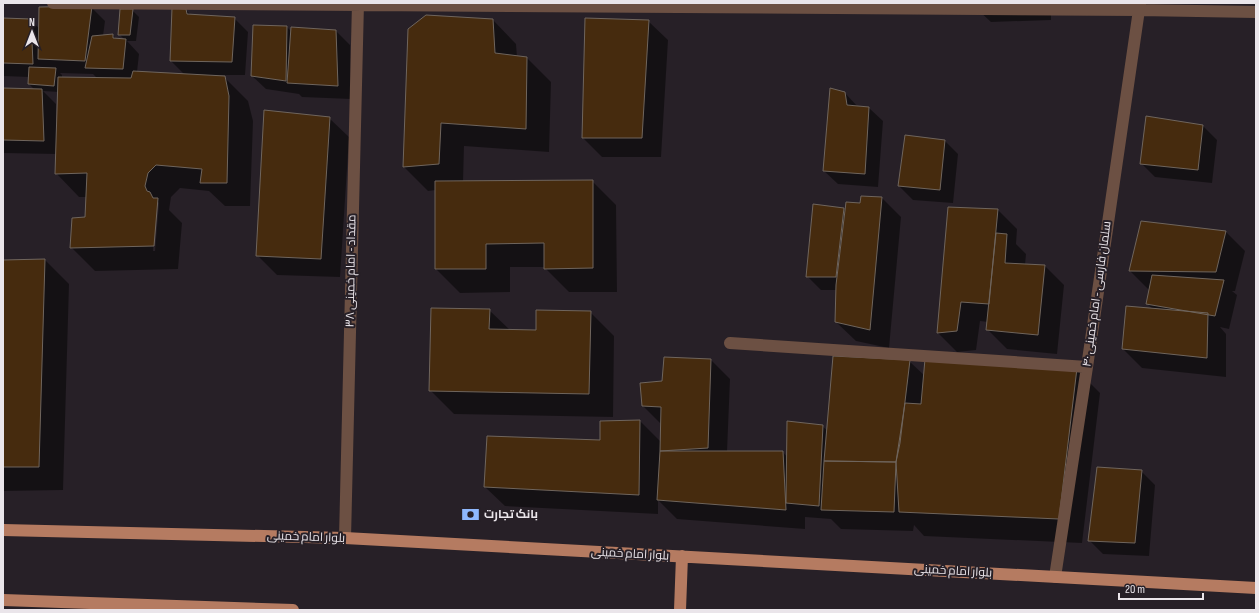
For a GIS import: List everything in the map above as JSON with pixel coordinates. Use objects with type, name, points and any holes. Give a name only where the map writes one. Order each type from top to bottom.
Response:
[{"type":"main road","name":"بلوار امام خمینی","points":[[3,530],[345,538],[1256,588]]},
{"type":"main road","points":[[680,610],[682,556]]},
{"type":"main road","points":[[3,600],[218,609],[293,610]]},
{"type":"street","points":[[53,3],[1139,6],[1256,12]]},
{"type":"street","name":"مقداد - امام خمینی ۳۸","points":[[345,538],[358,4]]},
{"type":"street","name":"سلمان فارسی - امام خمینی ۴۰","points":[[1055,577],[1139,6]]},
{"type":"street","points":[[730,343],[1087,366]]},
{"type":"building","points":[[92,6],[85,61],[38,59],[39,7]]},
{"type":"building","points":[[172,8],[186,9],[187,14],[235,17],[232,62],[170,61]]},
{"type":"building","points":[[120,9],[133,9],[130,35],[118,35]]},
{"type":"building","points":[[426,15],[493,19],[495,53],[527,57],[526,129],[441,123],[439,164],[403,167],[408,29]]},
{"type":"building","points":[[3,18],[31,19],[33,64],[3,63]]},
{"type":"building","points":[[585,18],[649,20],[642,138],[582,138]]},
{"type":"building","points":[[253,25],[287,26],[286,81],[251,76]]},
{"type":"building","points":[[291,27],[336,30],[338,86],[287,83]]},
{"type":"building","points":[[113,34],[113,38],[126,39],[123,69],[85,68],[92,36]]},
{"type":"building","points":[[29,67],[56,68],[54,86],[28,84]]},
{"type":"building","points":[[133,71],[225,76],[229,96],[227,183],[200,183],[202,169],[156,165],[148,173],[145,186],[153,198],[158,198],[154,246],[70,248],[72,218],[85,217],[87,173],[55,174],[58,77],[131,78]]},
{"type":"building","points":[[3,88],[42,89],[44,141],[3,140]]},
{"type":"building","points":[[830,88],[845,92],[847,105],[869,107],[865,174],[823,171]]},
{"type":"building","points":[[264,110],[330,117],[321,259],[256,256]]},
{"type":"building","points":[[1146,116],[1203,125],[1198,170],[1140,164]]},
{"type":"building","points":[[905,135],[945,140],[940,190],[898,186]]},
{"type":"building","points":[[593,180],[593,268],[544,269],[544,243],[486,244],[486,269],[435,269],[435,181]]},
{"type":"building","points":[[861,196],[882,197],[870,330],[835,322],[836,285],[846,202],[860,203]]},
{"type":"building","points":[[813,204],[844,208],[836,277],[806,277]]},
{"type":"building","points":[[948,207],[998,209],[989,304],[961,302],[957,331],[937,333]]},
{"type":"building","points":[[1141,221],[1226,231],[1216,272],[1129,271]]},
{"type":"building","points":[[996,233],[1007,234],[1005,263],[1045,265],[1038,335],[986,330]]},
{"type":"building","points":[[45,259],[39,467],[3,467],[3,260]]},
{"type":"building","points":[[1152,275],[1224,280],[1215,316],[1146,304]]},
{"type":"building","points":[[1126,306],[1208,313],[1207,358],[1122,349]]},
{"type":"building","points":[[431,308],[490,309],[489,329],[536,330],[536,310],[591,311],[589,394],[429,391]]},
{"type":"building","points":[[833,356],[910,360],[900,443],[896,462],[824,461]]},
{"type":"building","points":[[664,357],[711,359],[708,448],[660,451],[661,407],[642,406],[640,383],[662,381]]},
{"type":"building","points":[[925,359],[1077,368],[1059,519],[899,512],[896,462],[905,403],[921,404]]},
{"type":"building","points":[[640,420],[639,495],[484,487],[487,436],[600,440],[600,421]]},
{"type":"building","points":[[787,421],[823,425],[819,506],[786,503]]},
{"type":"building","points":[[660,451],[783,451],[786,510],[657,500]]},
{"type":"building","points":[[824,461],[896,462],[894,512],[821,510]]},
{"type":"building","points":[[1097,467],[1142,470],[1135,543],[1088,541]]},
{"type":"place","name":"بانک تجارت","points":[[471,514]]}]
